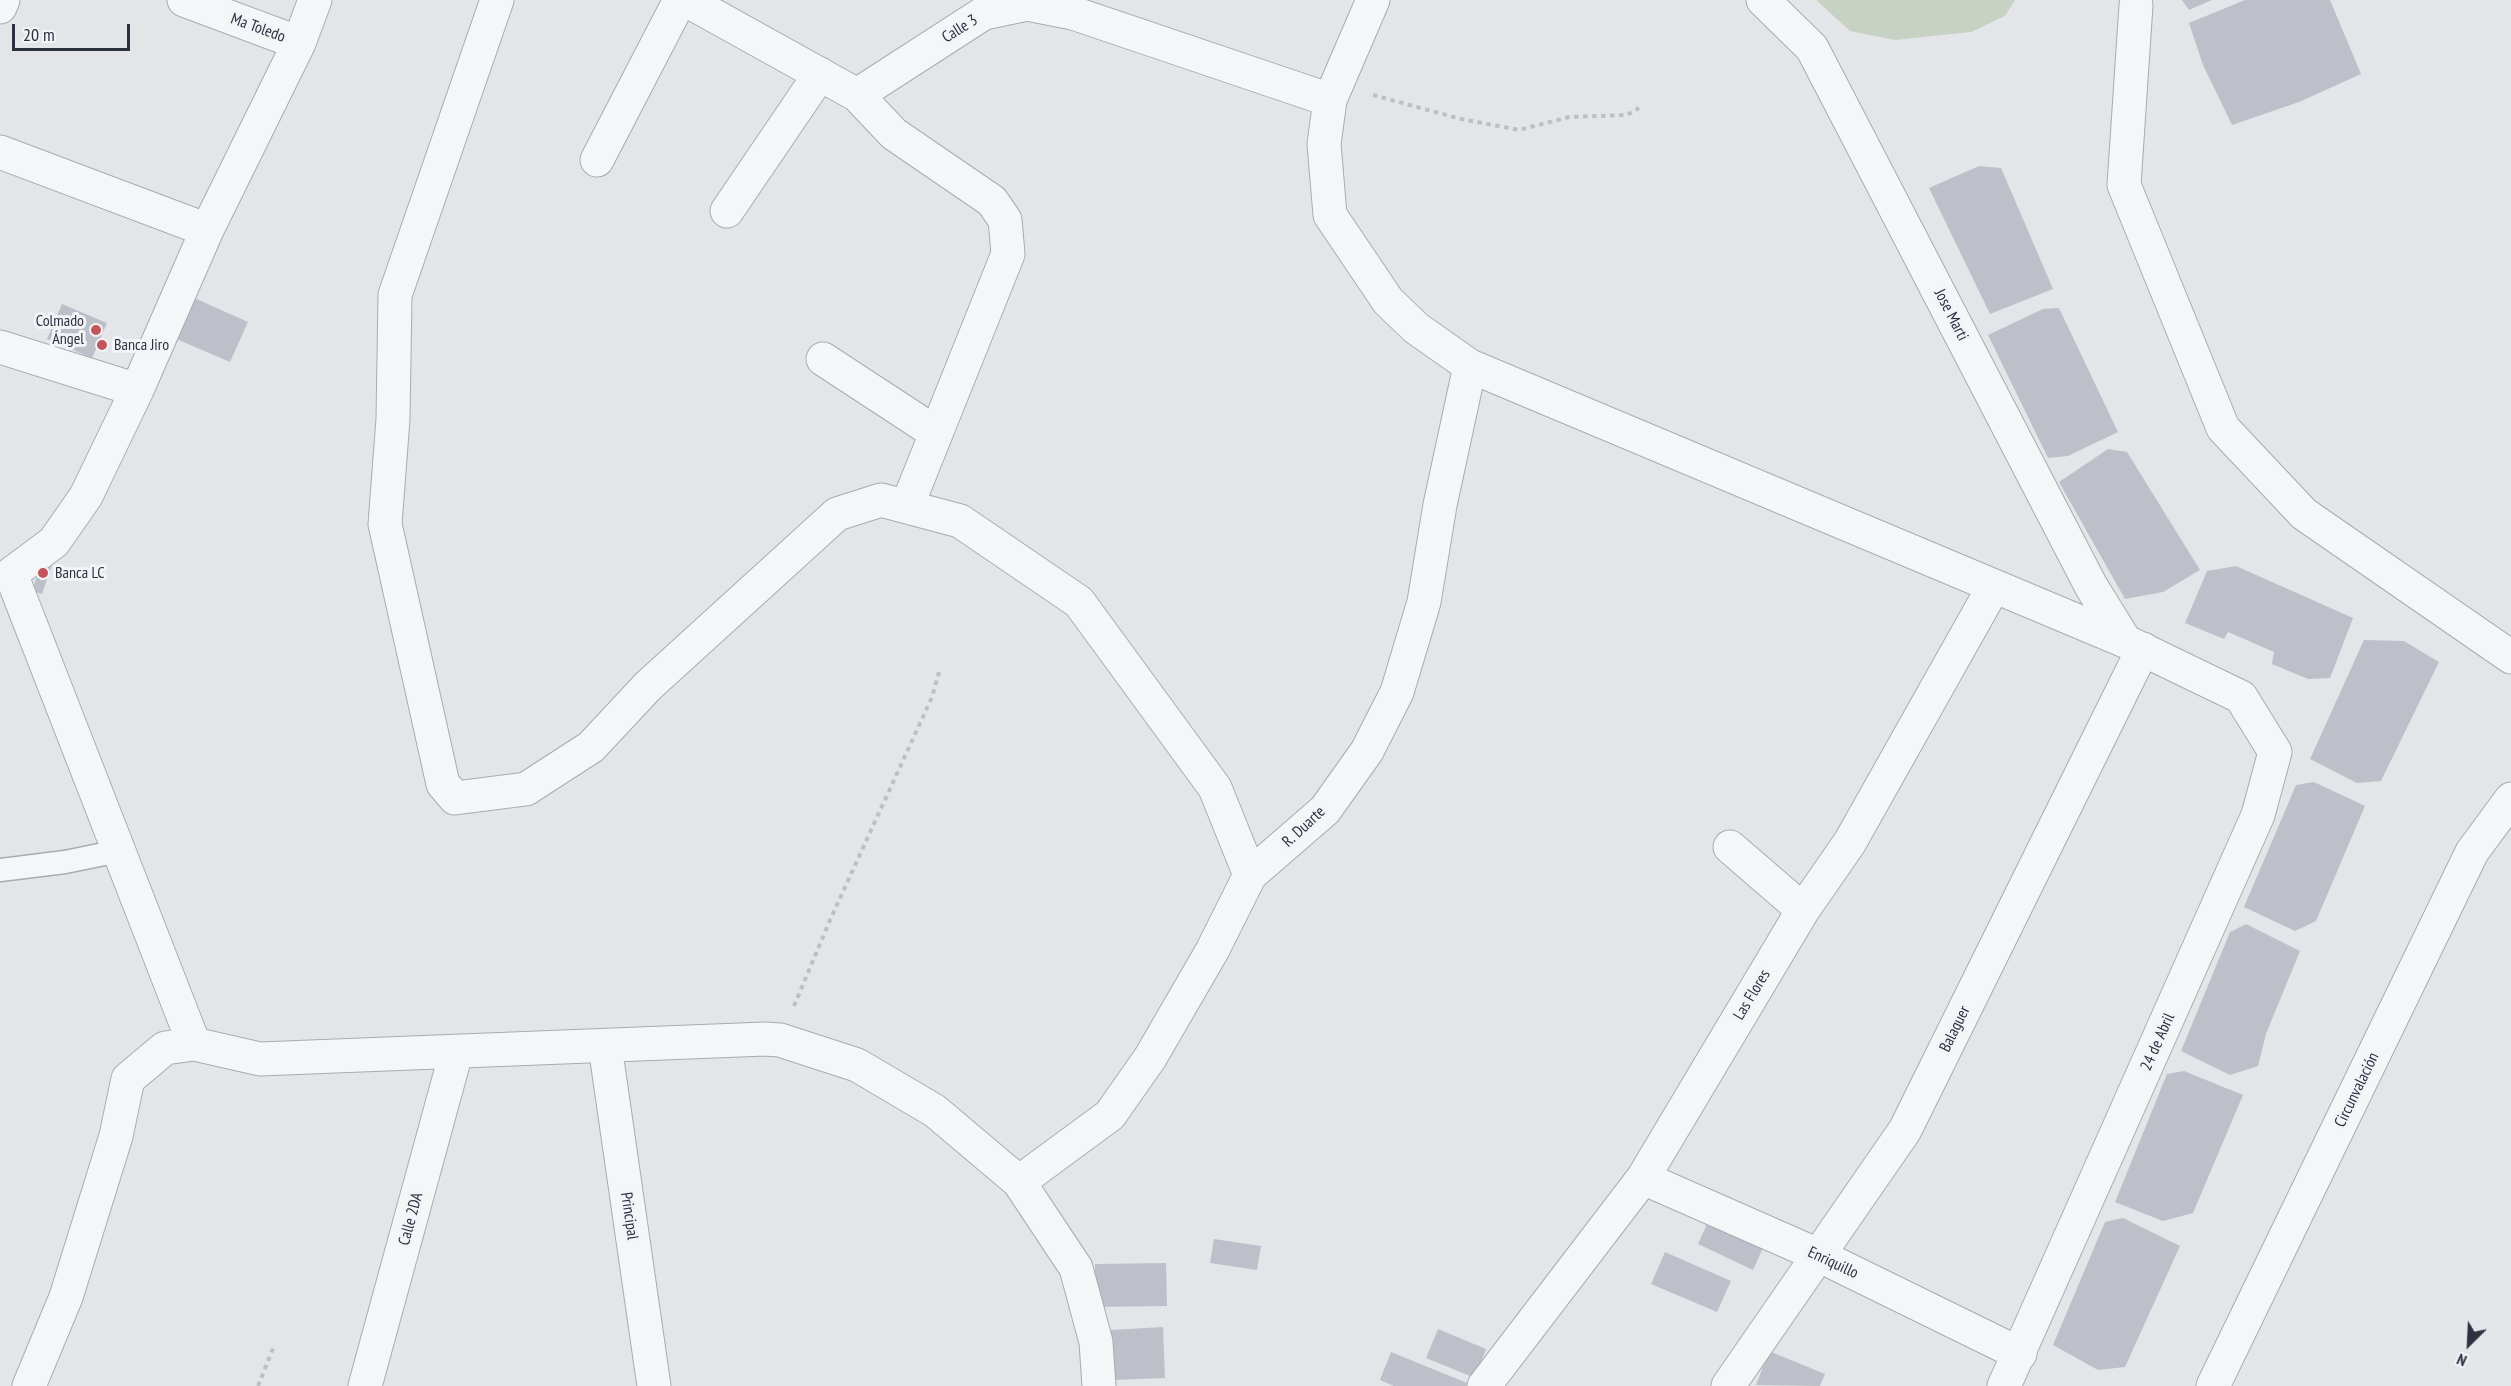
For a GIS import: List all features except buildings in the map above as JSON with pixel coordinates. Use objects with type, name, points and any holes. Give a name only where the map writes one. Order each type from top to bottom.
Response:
[{"type":"street","points":[[0,7],[3,0]]},
{"type":"street","name":"Ma Toledo","points":[[184,0],[299,43]]},
{"type":"street","points":[[194,1044],[119,850],[6,574],[54,542],[86,496],[137,390],[207,230],[299,43],[315,0]]},
{"type":"street","points":[[497,0],[395,295],[393,419],[385,524],[442,784],[455,798],[526,789],[591,747],[648,686],[837,514],[881,500],[960,521],[1079,602],[1215,788],[1250,875]]},
{"type":"street","points":[[597,160],[680,0]]},
{"type":"street","points":[[686,0],[718,7],[820,74],[857,95],[894,134],[992,201],[1005,220],[1008,254],[907,506]]},
{"type":"street","points":[[1373,0],[1336,88],[1324,144],[1330,215],[1388,301],[1416,328],[1470,366],[2134,645]]},
{"type":"street","name":"Jose Marti","points":[[1764,0],[1812,48],[2091,585],[2134,645]]},
{"type":"street","name":"Calle 3","points":[[857,95],[984,13],[1027,4],[1073,13],[1336,88]]},
{"type":"street","points":[[2136,5],[2124,185],[2223,428],[2304,514],[2511,657]]},
{"type":"street","points":[[727,212],[820,74]]},
{"type":"street","points":[[0,152],[207,230]]},
{"type":"street","points":[[0,347],[137,390]]},
{"type":"street","points":[[823,358],[936,433]]},
{"type":"street","name":"R. Duarte","points":[[1019,1182],[1110,1115],[1167,1029],[1212,951],[1250,875],[1325,810],[1367,751],[1397,692],[1424,602],[1440,505],[1470,366]]},
{"type":"street","name":"Las Flores","points":[[1484,1386],[1643,1178],[1803,910],[1850,842],[1994,586]]},
{"type":"street","name":"24 de Abril","points":[[2004,1386],[2258,814],[2275,752],[2241,698],[2134,645]]},
{"type":"street","name":"Balaguer","points":[[1728,1386],[1905,1131],[2134,645]]},
{"type":"street","name":"Circunvalación","points":[[2213,1386],[2472,852],[2511,800]]},
{"type":"street","points":[[1730,847],[1803,910]]},
{"type":"street","points":[[29,1386],[66,1297],[116,1136],[128,1079],[165,1048],[194,1044],[260,1059],[780,1040],[857,1065],[935,1111],[1019,1182],[1076,1268],[1096,1342],[1099,1386]]},
{"type":"street","name":"Principal","points":[[605,1046],[654,1386]]},
{"type":"street","name":"Calle 2DA","points":[[365,1386],[456,1053]]},
{"type":"street","name":"Enriquillo","points":[[1643,1178],[1818,1255],[2020,1354]]},
{"type":"lane","points":[[0,870],[65,862],[119,850]]},
{"type":"path","points":[[1336,88],[1376,96],[1461,119],[1519,130],[1569,117],[1627,115],[1639,108]]},
{"type":"path","points":[[780,1040],[830,920],[932,697],[939,672]]},
{"type":"path","points":[[258,1386],[274,1346]]},
{"type":"green space","points":[[1816,0],[2015,0],[2005,16],[1971,32],[1895,40],[1850,31]]},
{"type":"place","name":"Colmado Ángel","points":[[96,330]]},
{"type":"place","name":"Banca Jiro","points":[[102,345]]},
{"type":"place","name":"Banca LC","points":[[43,573]]}]
